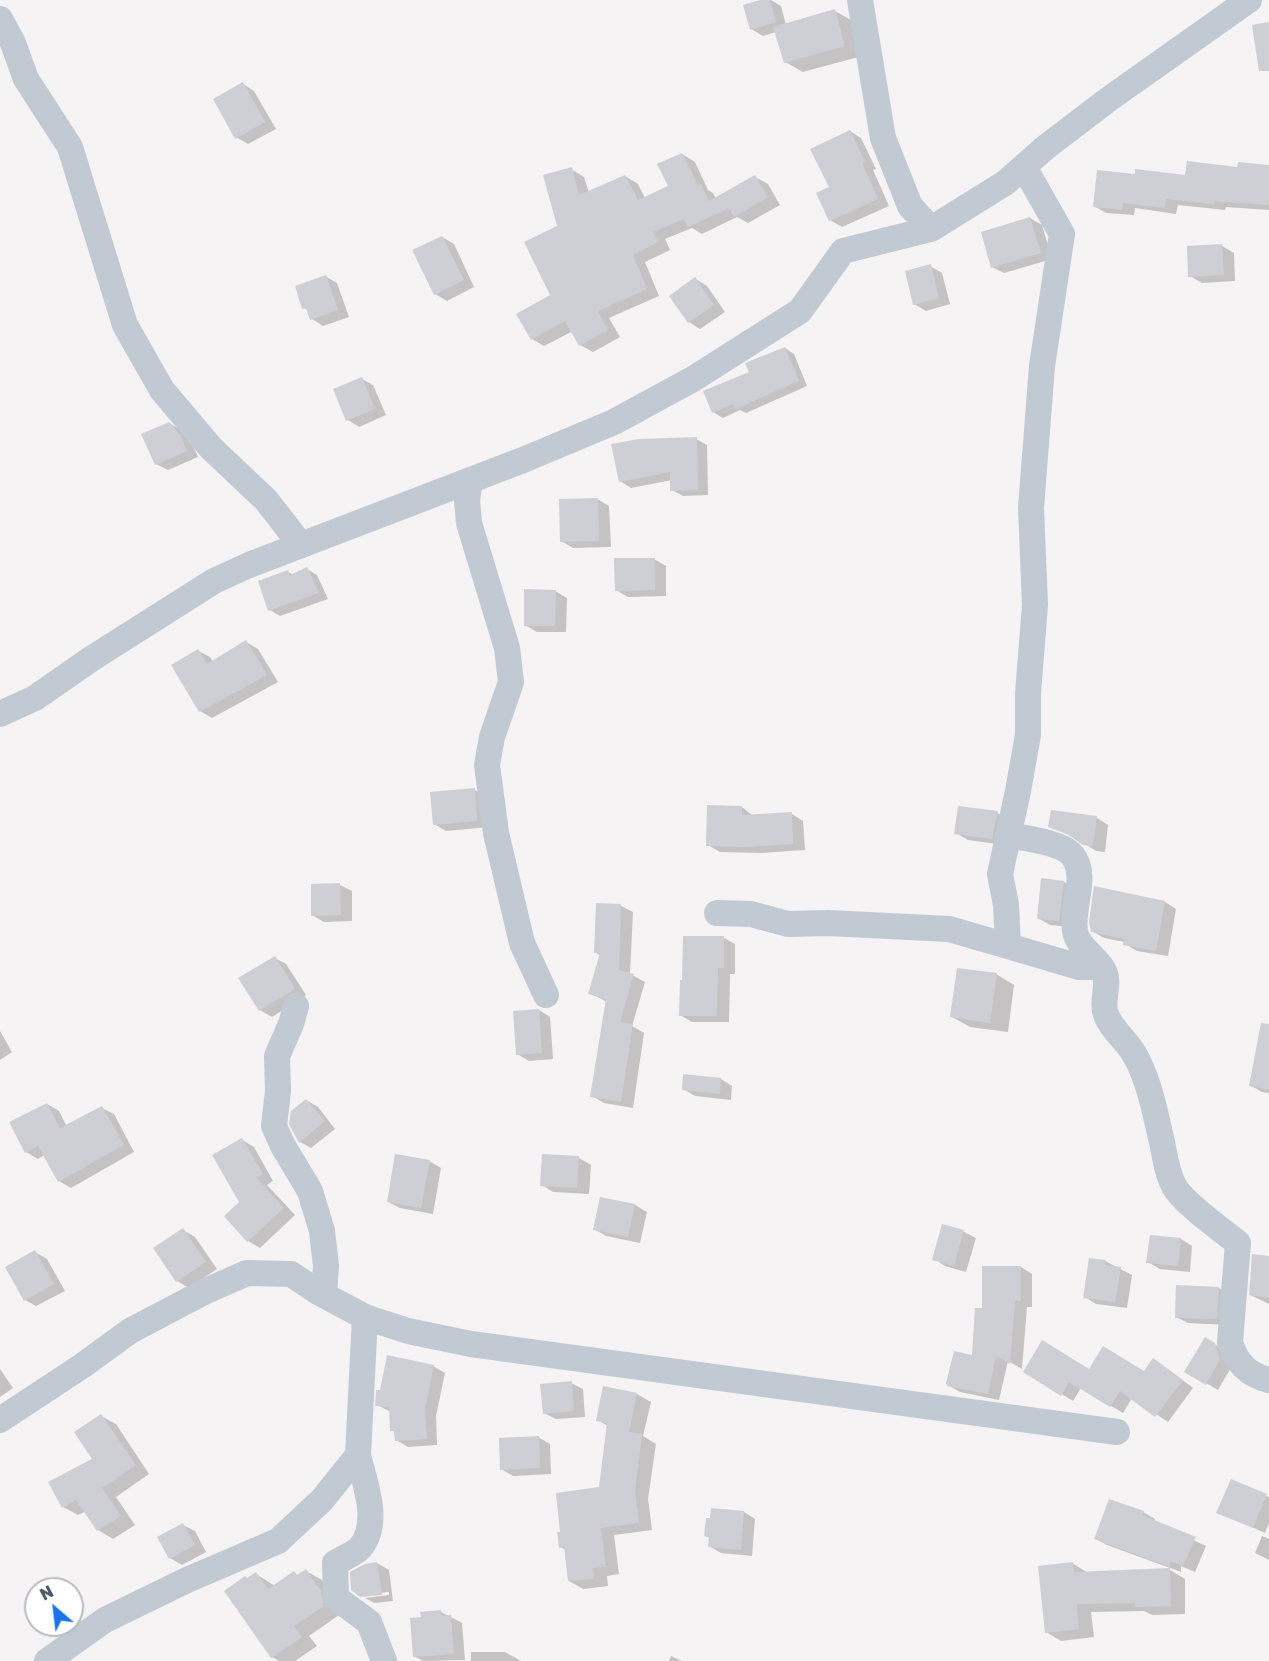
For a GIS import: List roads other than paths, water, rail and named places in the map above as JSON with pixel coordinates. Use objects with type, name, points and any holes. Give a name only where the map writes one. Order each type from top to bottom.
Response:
[{"type":"street","points":[[860,0],[883,138],[910,206],[932,229]]},
{"type":"street","points":[[0,714],[35,698],[214,581],[249,565],[614,422],[693,380],[800,311],[843,251],[932,229],[1005,183],[1046,147],[1109,99],[1249,0]]},
{"type":"street","points":[[0,19],[13,43],[26,79],[70,147],[125,325],[162,390],[211,448],[266,500],[300,545]]},
{"type":"street","points":[[1008,946],[1006,905],[1000,874],[1028,735],[1028,693],[1035,605],[1031,508],[1042,366],[1062,234],[1024,168]]},
{"type":"street","points":[[470,480],[467,500],[469,522],[507,648],[511,682],[492,737],[487,765],[496,833],[522,943],[546,995]]},
{"type":"street","points":[[1008,836],[1022,837],[1066,849],[1074,857],[1080,874],[1075,932],[1104,971],[1104,1009],[1108,1020],[1134,1053],[1140,1068],[1153,1104],[1168,1172],[1175,1188],[1238,1243],[1230,1342],[1233,1353],[1242,1366],[1255,1377],[1269,1380]]},
{"type":"street","points":[[717,913],[751,914],[788,924],[850,924],[949,929],[1079,967],[1101,967]]},
{"type":"street","points":[[296,1006],[277,1056],[278,1091],[274,1126],[283,1146],[310,1191],[322,1231],[326,1266],[324,1295]]},
{"type":"street","points":[[0,1420],[130,1331],[206,1291],[247,1273],[291,1274],[364,1317],[408,1331],[471,1344],[1117,1432]]},
{"type":"street","points":[[364,1317],[358,1455],[372,1524],[360,1548],[335,1563],[336,1598],[369,1622],[384,1661]]},
{"type":"street","points":[[47,1661],[105,1620],[187,1580],[278,1540],[322,1500],[358,1455]]}]
